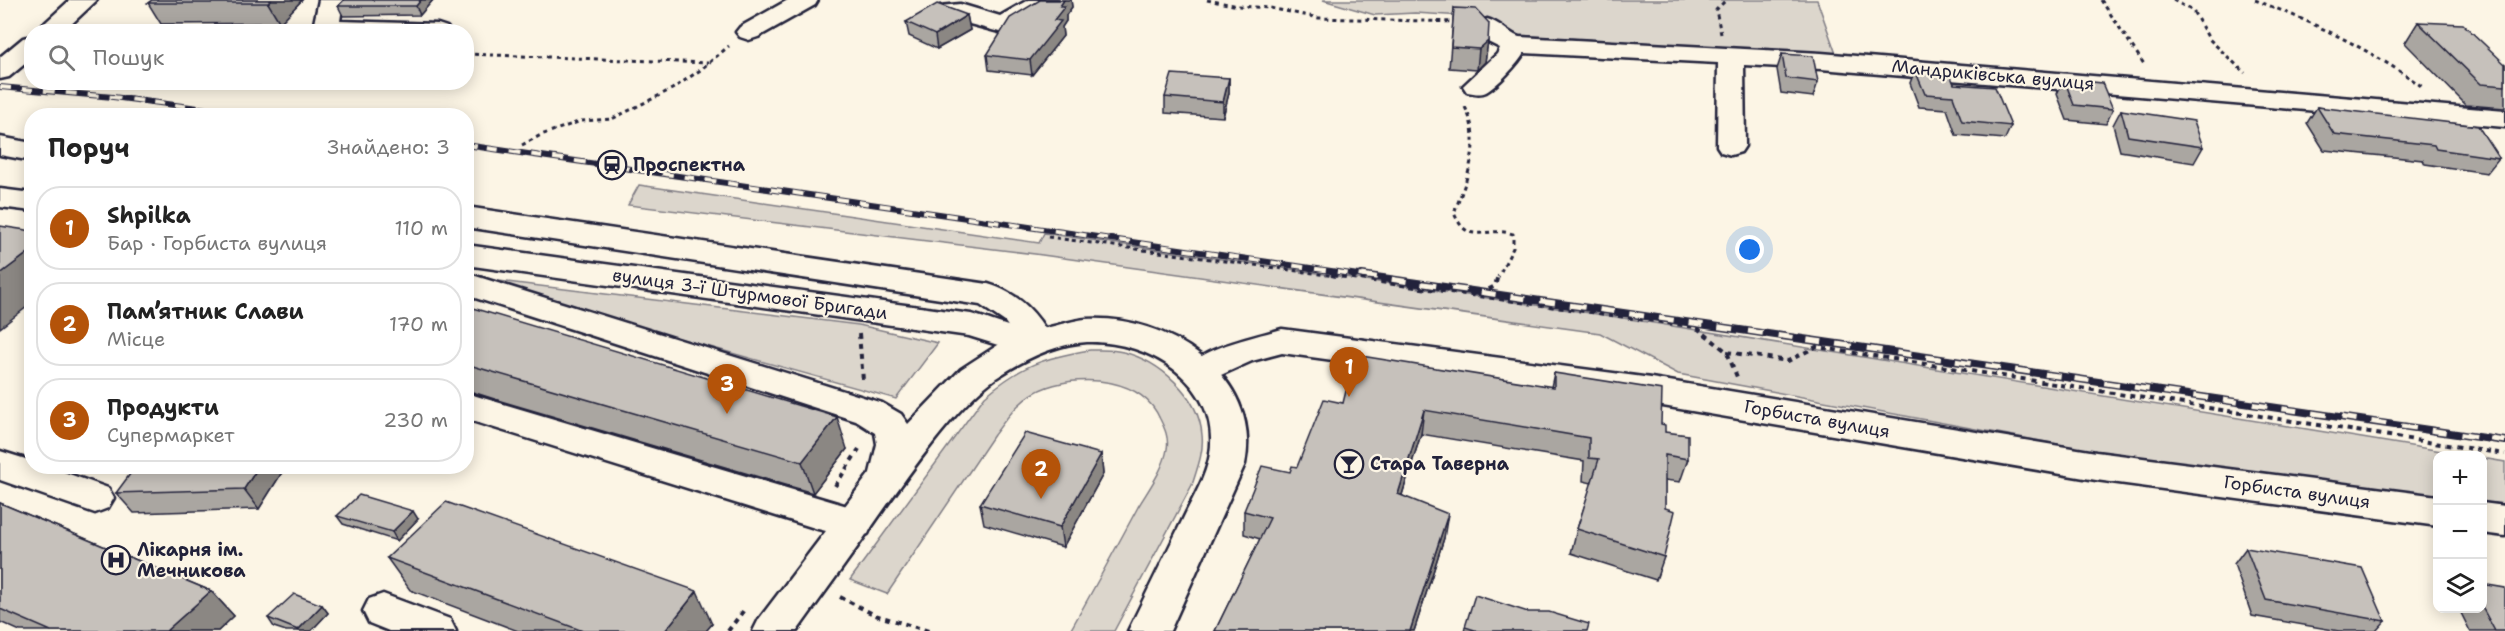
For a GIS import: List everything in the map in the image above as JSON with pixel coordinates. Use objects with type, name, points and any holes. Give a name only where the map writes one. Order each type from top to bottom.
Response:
[{"type":"street","points":[[56,24],[85,0]]},
{"type":"street","points":[[327,24],[331,0]]},
{"type":"street","points":[[749,32],[806,0]]},
{"type":"street","points":[[949,11],[1003,25],[1046,0]]},
{"type":"street","name":"Мандриківська вулиця","points":[[1486,27],[1497,37],[1514,45],[1821,61],[2505,119]]},
{"type":"street","points":[[1477,86],[1509,57],[1514,45]]},
{"type":"street","points":[[0,70],[24,50]]},
{"type":"street","points":[[1731,56],[1731,146]]},
{"type":"street","points":[[0,146],[24,150]]},
{"type":"street","points":[[0,198],[24,201]]},
{"type":"street","points":[[474,218],[988,295],[1006,304],[1020,316],[1033,343]]},
{"type":"street","name":"вулиця 3-ї Штурмової Бригади","points":[[474,256],[971,326],[1033,343]]},
{"type":"street","points":[[474,287],[885,419],[895,431],[896,446],[887,476]]},
{"type":"street","points":[[774,631],[920,433],[982,371],[1033,343],[1053,336],[1090,330],[1137,334],[1162,344],[1201,372],[1217,394],[1227,420],[1229,447],[1223,475],[1149,631]]},
{"type":"street","name":"Горбиста вулиця","points":[[1201,372],[1240,352],[1282,341],[1651,391],[2096,466],[2433,511]]},
{"type":"street","points":[[474,408],[854,523]]},
{"type":"street","points":[[0,465],[24,473]]},
{"type":"street","points":[[26,474],[95,498]]},
{"type":"street","points":[[2487,519],[2505,521]]},
{"type":"street","points":[[383,611],[435,631]]},
{"type":"path","points":[[1207,0],[1238,6],[1270,8],[1319,18],[1465,22],[1486,27]]},
{"type":"path","points":[[1726,0],[1716,10],[1719,29],[1731,56]]},
{"type":"path","points":[[2101,0],[2161,90]]},
{"type":"path","points":[[2173,0],[2193,12],[2209,39],[2242,68],[2267,99]]},
{"type":"path","points":[[2255,0],[2310,21],[2363,48],[2431,94],[2450,114]]},
{"type":"path","points":[[522,145],[541,135],[581,121],[612,119],[672,88],[749,32]]},
{"type":"path","points":[[474,54],[709,63]]},
{"type":"path","points":[[1477,86],[1465,108],[1472,114],[1474,146],[1454,213],[1458,224],[1466,231],[1478,234],[1492,230],[1502,231],[1513,234],[1515,238],[1495,286],[1479,295]]},
{"type":"path","points":[[1048,237],[1479,295],[1696,327],[1727,352],[1788,361],[1816,347],[2505,454]]},
{"type":"path","points":[[859,325],[864,390]]},
{"type":"path","points":[[830,593],[875,615],[929,631]]},
{"type":"shaded area","points":[[1323,0],[1817,0],[1836,54],[1514,35],[1463,16],[1415,13],[1375,15]]},
{"type":"shaded area","points":[[639,185],[1039,243],[1044,233],[1617,317],[2441,451],[2433,451],[2433,513],[1678,374],[1600,333],[1035,254],[628,205]]},
{"type":"shaded area","points":[[474,278],[859,325],[938,343],[896,399],[474,281]]},
{"type":"shaded area","points":[[1090,350],[1123,352],[1150,363],[1163,372],[1175,382],[1193,406],[1202,435],[1201,454],[1192,485],[1114,631],[1070,631],[1159,472],[1165,457],[1167,441],[1160,419],[1151,405],[1126,387],[1111,383],[1078,381],[1062,383],[1038,391],[1023,401],[994,435],[887,594],[850,580],[985,396],[1010,377],[1034,364]]},
{"type":"shaded area","points":[[2487,459],[2505,462],[2505,527],[2487,524]]},
{"type":"building","points":[[152,0],[271,0],[268,3],[148,3]]},
{"type":"building","points":[[344,0],[421,0],[416,6],[338,6]]},
{"type":"building","points":[[1040,0],[1064,0],[1060,6],[1065,6],[1054,20],[1061,21],[1030,60],[987,55],[1010,18]]},
{"type":"building","points":[[937,4],[967,15],[935,35],[906,22]]},
{"type":"building","points":[[1454,8],[1476,9],[1489,23],[1488,41],[1479,49],[1451,47]]},
{"type":"building","points":[[2418,22],[2463,24],[2505,64],[2505,86],[2481,84]]},
{"type":"building","points":[[1782,54],[1813,56],[1818,82],[1786,78]]},
{"type":"building","points":[[1915,70],[1949,72],[1954,84],[1995,87],[2011,126],[1962,121],[1953,96],[1925,94]]},
{"type":"building","points":[[1172,74],[1229,78],[1223,102],[1165,97]]},
{"type":"building","points":[[2064,79],[2102,83],[2113,109],[2074,105]]},
{"type":"building","points":[[2317,107],[2478,126],[2499,158],[2436,149],[2434,145],[2334,134]]},
{"type":"building","points":[[2121,110],[2194,121],[2203,147],[2128,136]]},
{"type":"building","points":[[0,226],[24,230],[24,256],[0,274]]},
{"type":"building","points":[[474,308],[837,417],[802,462],[474,366]]},
{"type":"building","points":[[1355,355],[1554,387],[1554,373],[1662,390],[1661,424],[1665,425],[1665,432],[1688,435],[1688,459],[1665,455],[1665,508],[1675,511],[1664,557],[1577,529],[1599,459],[1589,458],[1589,438],[1424,410],[1398,494],[1448,514],[1410,631],[1215,631],[1270,518],[1244,511],[1262,466],[1290,472],[1292,466],[1297,467],[1324,399],[1343,403]]},
{"type":"building","points":[[1025,433],[1101,454],[1060,527],[980,504]]},
{"type":"building","points":[[130,474],[254,474],[244,489],[116,493]]},
{"type":"building","points":[[359,495],[413,511],[392,532],[337,516]]},
{"type":"building","points":[[446,502],[697,591],[665,631],[583,631],[387,558]]},
{"type":"building","points":[[0,503],[211,591],[166,631],[51,631],[0,609]]},
{"type":"building","points":[[2246,548],[2362,568],[2385,621],[2266,600]]},
{"type":"building","points":[[2487,585],[2505,588],[2505,631],[2495,631],[2485,613]]},
{"type":"building","points":[[294,594],[322,605],[298,630],[268,618]]},
{"type":"building","points":[[1475,595],[1528,612],[1549,612],[1589,624],[1587,631],[1478,631],[1465,627]]},
{"type":"railway","points":[[0,87],[24,89]]},
{"type":"railway","points":[[34,90],[198,108]]},
{"type":"railway","points":[[474,146],[1372,277]]},
{"type":"railway","points":[[1362,275],[2505,441]]},
{"type":"place","name":"Проспектна","points":[[612,165]]},
{"type":"place","name":"Shpilka","points":[[1349,397]]},
{"type":"place","name":"Продукти","points":[[727,414]]},
{"type":"place","name":"Стара Таверна","points":[[1349,464]]},
{"type":"place","name":"Пам’ятник Слави","points":[[1041,499]]},
{"type":"place","name":"Лікарня ім. Мечникова","points":[[116,560]]}]
